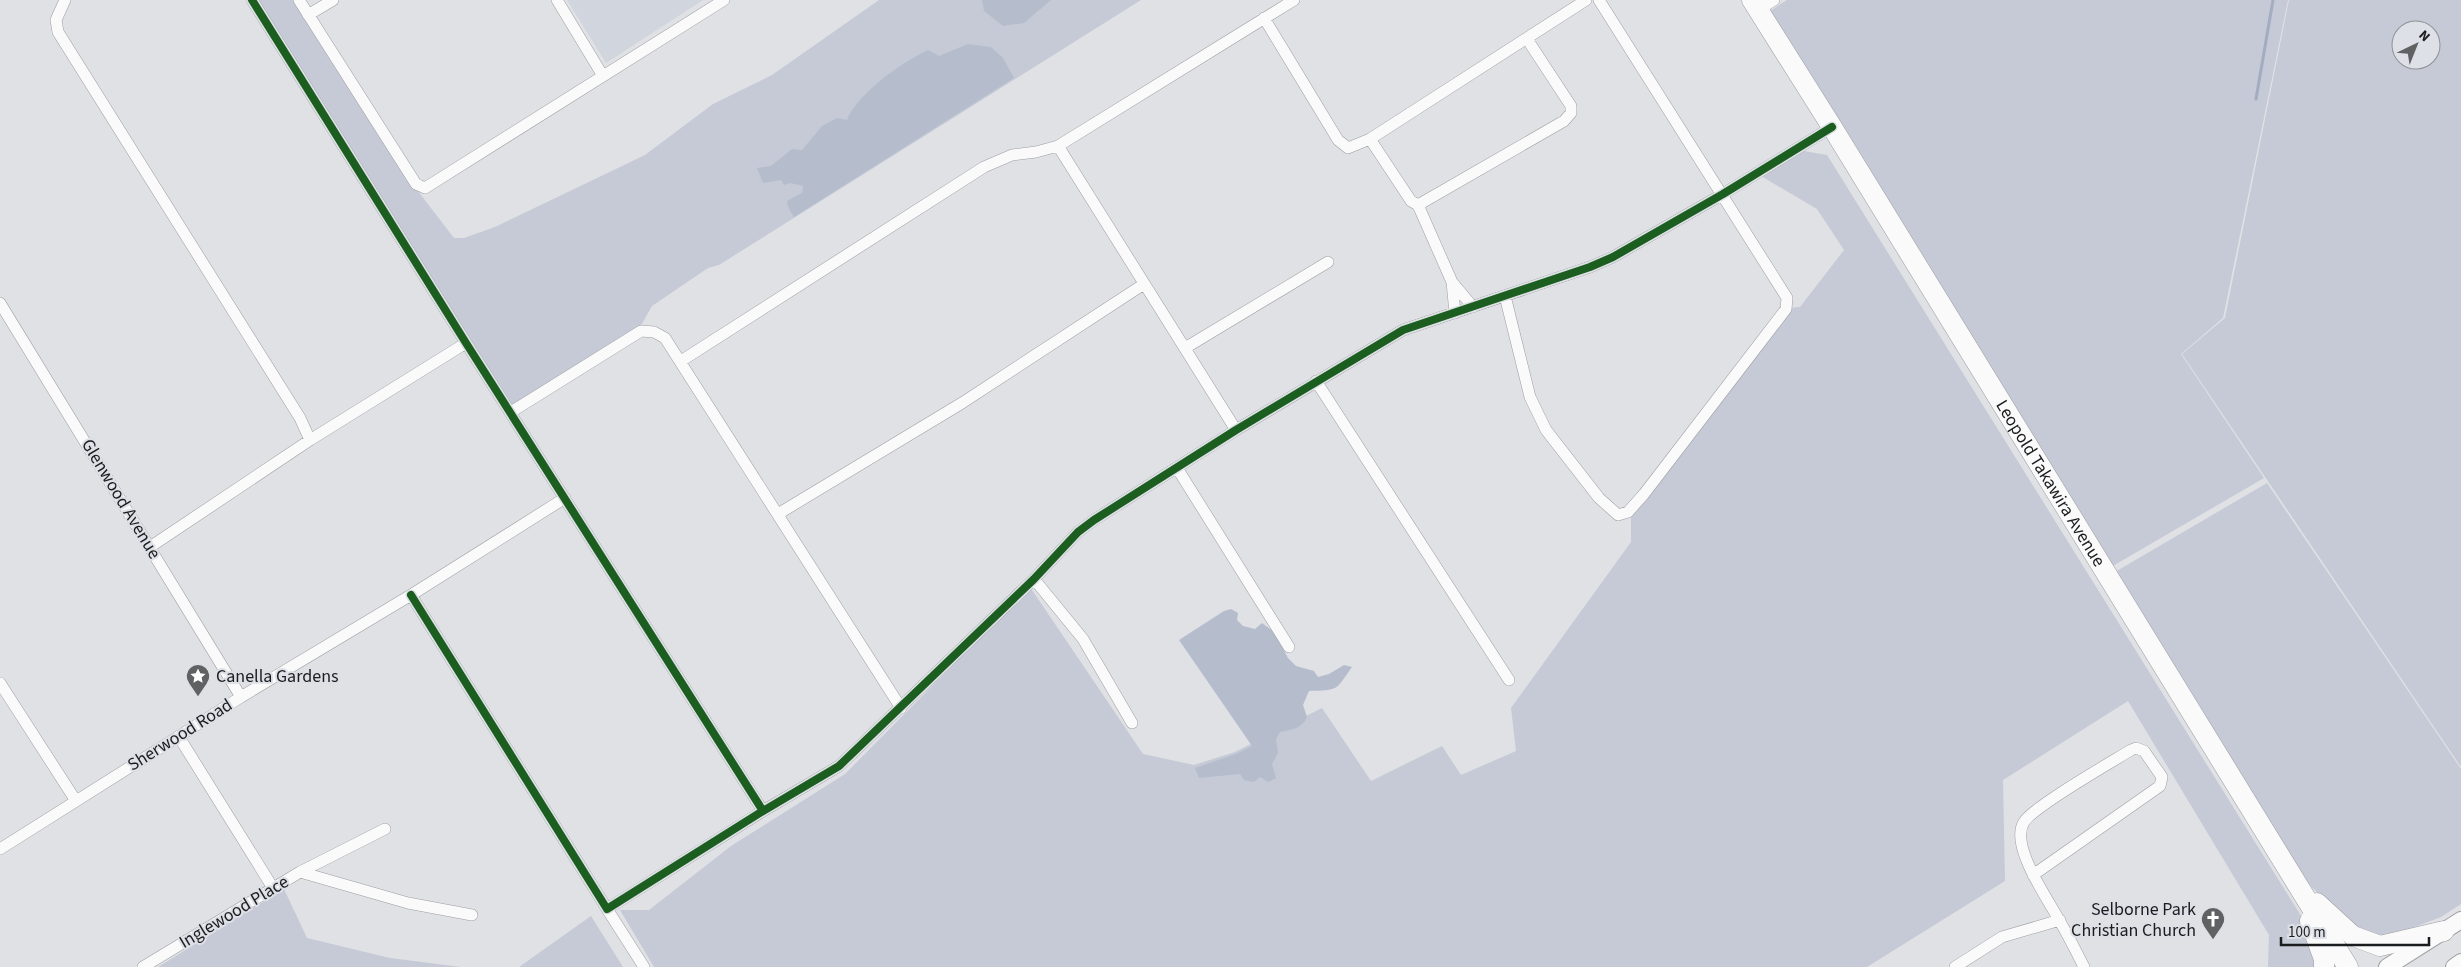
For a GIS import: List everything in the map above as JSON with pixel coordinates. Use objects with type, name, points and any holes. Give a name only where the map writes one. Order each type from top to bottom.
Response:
[{"type":"highway","name":"Leopold Takawira Avenue","points":[[1761,3],[1832,127],[2348,967]]},
{"type":"highway","points":[[2297,884],[2353,936],[2366,943],[2380,946],[2444,930]]},
{"type":"highway","points":[[2297,884],[2324,958],[2324,967]]},
{"type":"main road","points":[[2387,967],[2461,920]]},
{"type":"main road","points":[[2454,967],[2461,962]]},
{"type":"street","points":[[66,0],[56,20],[58,32],[300,418],[310,440]]},
{"type":"street","points":[[252,0],[466,344],[763,811]]},
{"type":"street","points":[[299,0],[416,184],[420,187],[431,186],[724,0]]},
{"type":"street","points":[[308,15],[333,0]]},
{"type":"street","points":[[558,0],[603,76]]},
{"type":"street","points":[[681,361],[984,167],[1012,155],[1036,152],[1058,146],[1294,0]]},
{"type":"street","points":[[1264,18],[1338,140],[1348,148],[1356,147],[1370,139],[1586,0]]},
{"type":"street","points":[[1505,296],[1530,398],[1546,430],[1599,498],[1613,512],[1623,514],[1644,494],[1786,309],[1787,298],[1599,0]]},
{"type":"street","points":[[1418,205],[1569,117],[1571,106],[1528,39]]},
{"type":"street","points":[[607,909],[763,811],[839,766],[1034,579],[1087,525],[1236,430],[1403,330],[1613,257],[1723,194],[1832,127]]},
{"type":"street","points":[[1370,139],[1411,201],[1418,205],[1452,282],[1473,307]]},
{"type":"street","points":[[1058,146],[1236,430]]},
{"type":"street","points":[[1185,348],[1328,262]]},
{"type":"street","points":[[1452,282],[1455,313]]},
{"type":"street","points":[[778,514],[962,403],[1144,284]]},
{"type":"street","name":"Glenwood Avenue","points":[[0,303],[241,697]]},
{"type":"street","points":[[510,412],[641,330],[654,332],[665,338],[901,708]]},
{"type":"street","points":[[150,546],[310,440],[466,344]]},
{"type":"street","points":[[1316,382],[1509,680]]},
{"type":"street","points":[[1177,468],[1289,647]]},
{"type":"street","name":"Sherwood Road","points":[[0,848],[241,697],[412,595],[565,498]]},
{"type":"street","points":[[1034,579],[1083,639],[1132,723]]},
{"type":"street","points":[[412,595],[644,967]]},
{"type":"street","points":[[0,682],[76,801]]},
{"type":"street","points":[[179,737],[272,888]]},
{"type":"street","points":[[2033,875],[2160,786],[2162,777],[2144,751],[2136,748],[2131,750],[2041,808],[2026,820],[2021,827],[2021,838],[2033,875],[2060,920],[2084,967]]},
{"type":"street","name":"Inglewood Place","points":[[143,967],[300,872],[385,829]]},
{"type":"street","points":[[300,872],[408,903],[472,915]]},
{"type":"street","points":[[1954,967],[2002,937],[2060,920]]},
{"type":"shaded area","points":[[254,0],[296,0],[414,186],[454,238],[464,238],[495,227],[645,155],[713,104],[772,75],[879,0],[1141,0],[719,265],[708,268],[652,306],[639,329],[511,406]]},
{"type":"shaded area","points":[[567,0],[703,0],[606,63]]},
{"type":"shaded area","points":[[982,0],[1051,0],[1024,23],[1003,26],[984,11]]},
{"type":"shaded area","points":[[1787,0],[2288,0],[2223,318],[2181,354],[2264,478],[2111,567],[1767,13]]},
{"type":"shaded area","points":[[2289,0],[2461,0],[2461,767],[2182,354],[2225,318]]},
{"type":"shaded area","points":[[968,44],[991,47],[1003,58],[1014,78],[794,217],[787,201],[802,193],[803,186],[790,183],[784,185],[781,180],[763,183],[757,168],[771,166],[792,149],[802,150],[822,126],[837,118],[847,120],[852,110],[870,90],[906,62],[928,50],[939,56]]},
{"type":"shaded area","points":[[1804,151],[1827,155],[2303,919],[2319,967],[2268,967],[2269,935],[2128,701],[2003,780],[2005,881],[1867,967],[654,967],[620,910],[649,910],[731,846],[845,774],[1030,587],[1143,754],[1194,765],[1235,752],[1322,708],[1371,781],[1442,746],[1461,775],[1516,751],[1511,708],[1631,542],[1631,514],[1788,308],[1800,307],[1844,250],[1817,209],[1761,176]]},
{"type":"shaded area","points":[[2267,483],[2461,769],[2461,904],[2441,917],[2380,940],[2356,932],[2303,878],[2115,572]]},
{"type":"shaded area","points":[[1231,609],[1238,613],[1237,620],[1243,626],[1255,629],[1262,623],[1274,632],[1288,658],[1296,666],[1314,671],[1318,677],[1329,674],[1344,665],[1352,667],[1335,688],[1309,691],[1303,705],[1307,717],[1303,724],[1280,732],[1276,739],[1278,753],[1272,764],[1276,778],[1268,782],[1260,777],[1254,782],[1244,780],[1240,774],[1199,778],[1195,768],[1236,754],[1252,746],[1179,640],[1224,611]]},
{"type":"shaded area","points":[[284,889],[307,938],[390,958],[461,967],[158,967]]},
{"type":"shaded area","points":[[591,916],[623,967],[519,967]]},
{"type":"waterway","points":[[2256,99],[2273,0]]},
{"type":"cycle path","points":[[252,0],[466,343],[763,811],[607,909],[411,595]]},
{"type":"cycle path","points":[[763,811],[839,766],[1034,579],[1078,532],[1094,520],[1236,430],[1403,330],[1590,267],[1613,257],[1723,194],[1832,127]]},
{"type":"place","name":"Canella Gardens","points":[[198,697]]},
{"type":"place","name":"Selborne Park Christian Church","points":[[2213,940]]}]
